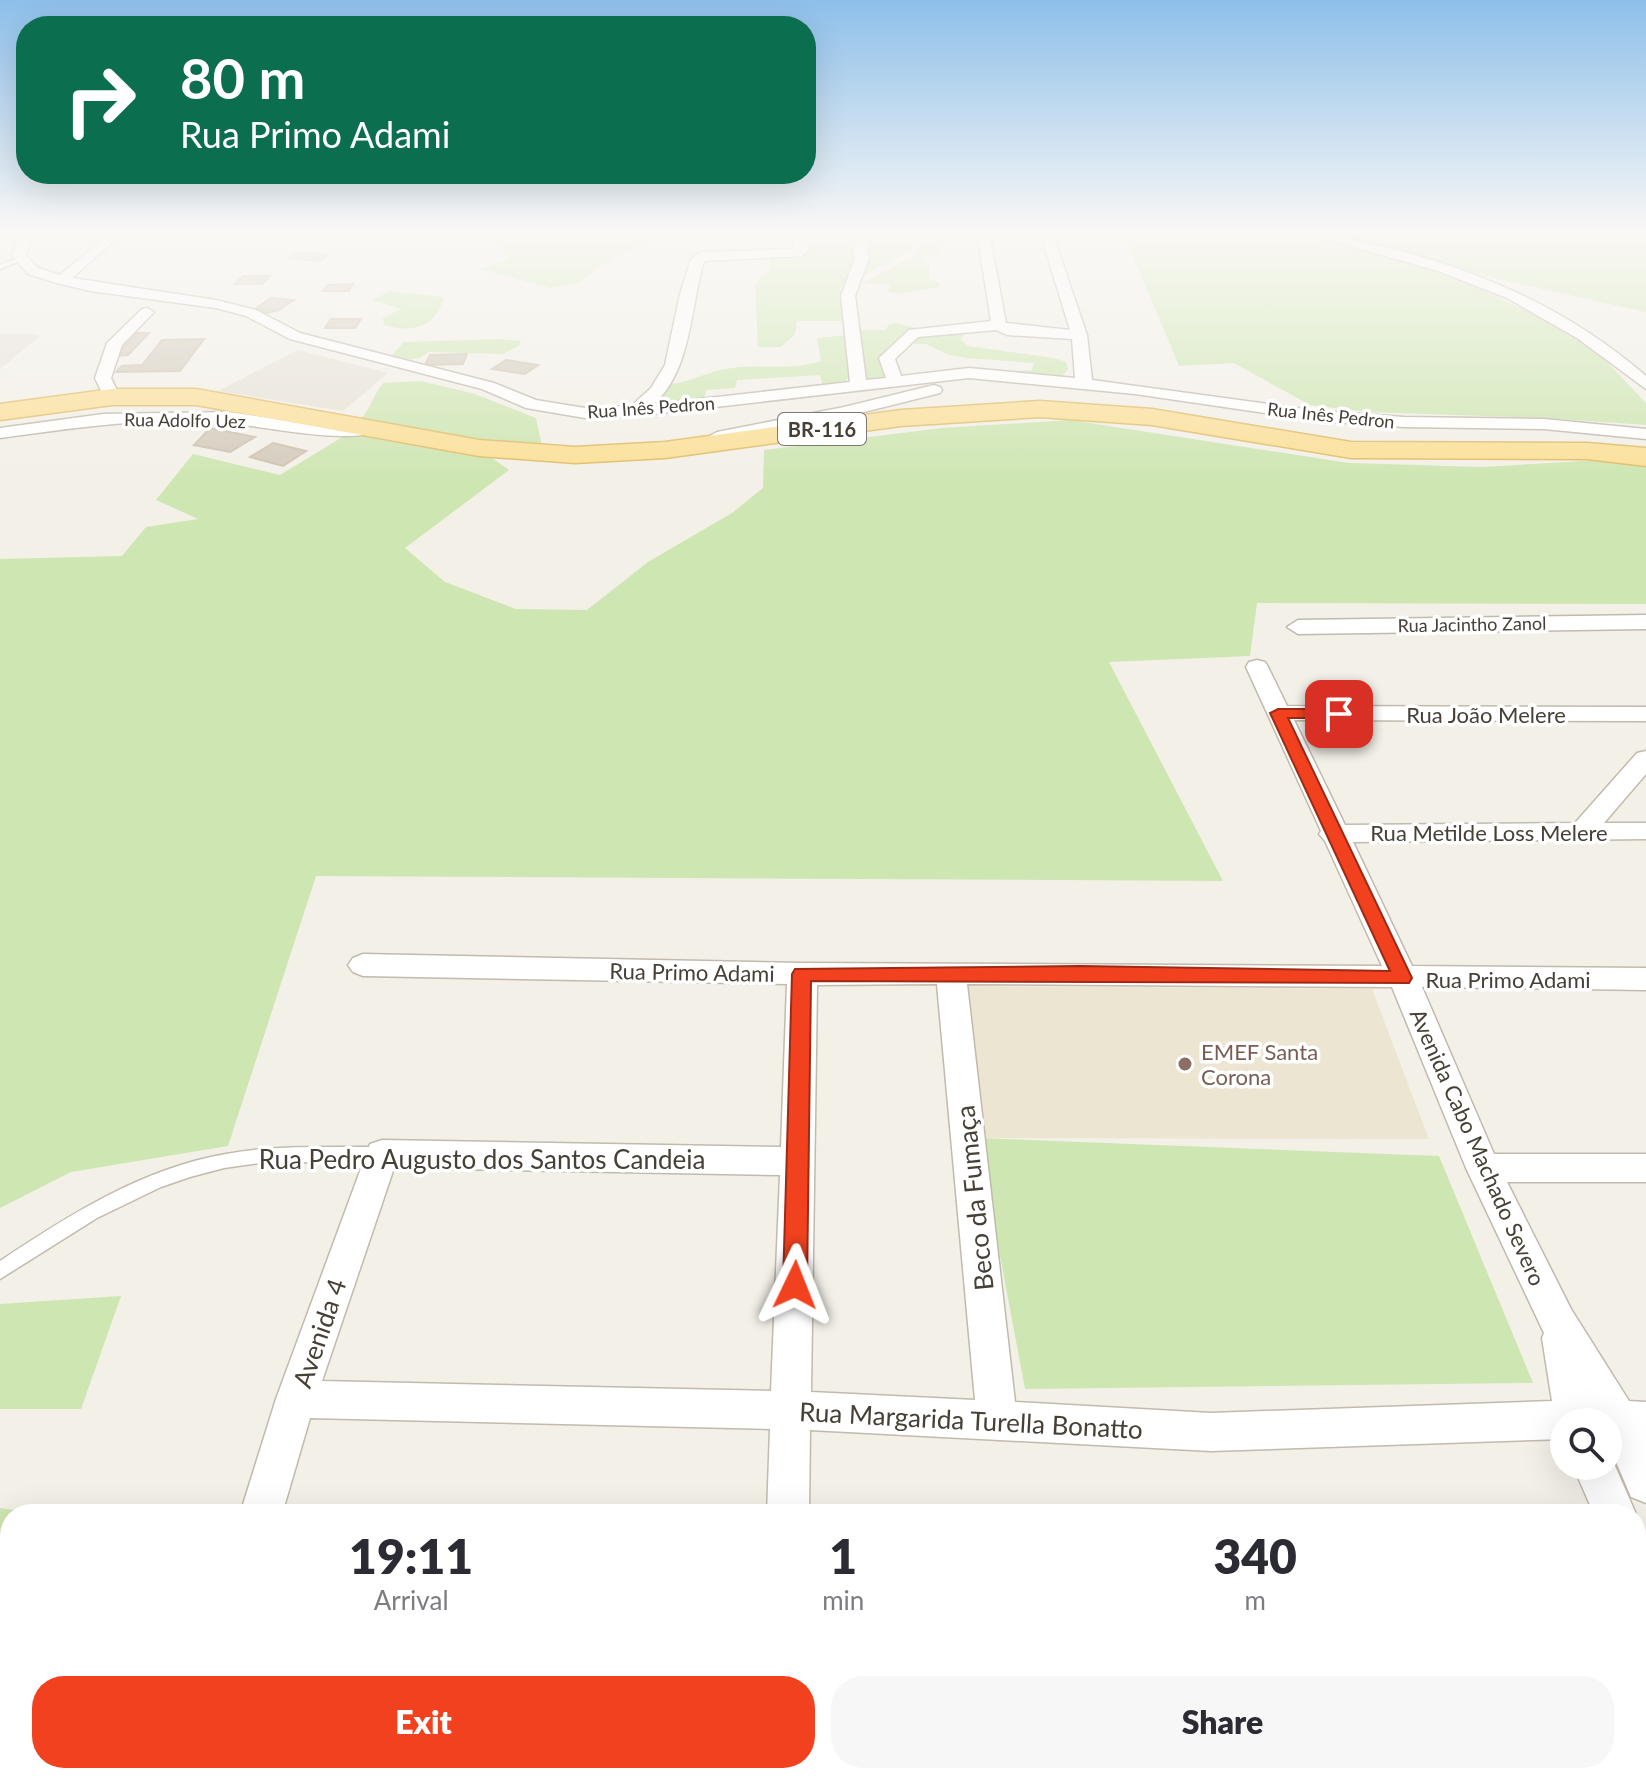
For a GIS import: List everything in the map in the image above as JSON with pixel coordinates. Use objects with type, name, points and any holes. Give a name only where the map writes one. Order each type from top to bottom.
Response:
[{"type":"main road","name":"BR-116","points":[[0,412],[112,397],[209,399],[479,448],[545,454],[620,454],[901,418],[1040,409],[1152,417],[1351,450],[1587,451],[1646,457]]},
{"type":"street","points":[[112,397],[103,378],[115,343],[144,315]]},
{"type":"street","name":"Rua Inês Pedron","points":[[255,315],[295,336],[488,386],[532,404],[585,413],[636,411],[969,373],[1135,389],[1319,416],[1404,422],[1544,424],[1646,434]]},
{"type":"street","points":[[636,411],[658,391],[673,365],[683,315]]},
{"type":"street","points":[[850,315],[859,386]]},
{"type":"street","points":[[997,315],[999,325]]},
{"type":"street","points":[[1073,315],[1079,335],[1084,385]]},
{"type":"street","points":[[1550,315],[1595,341],[1646,384]]},
{"type":"street","points":[[895,381],[887,358],[914,333],[999,325],[1007,330],[1079,335]]},
{"type":"street","name":"Rua Inês Pedron","points":[[677,449],[719,437],[898,400],[942,387],[1018,378]]},
{"type":"street","name":"Rua Adolfo Uez","points":[[0,433],[103,419],[229,417],[315,430],[369,429]]},
{"type":"street","name":"Rua Jacintho Zanol","points":[[1298,627],[1646,622]]},
{"type":"street","name":"Avenida Cabo Machado Severo","points":[[1257,667],[1332,834],[1403,978],[1483,1168],[1558,1321],[1632,1420],[1646,1482]]},
{"type":"street","name":"Rua João Melere","points":[[1278,713],[1646,714]]},
{"type":"street","points":[[1582,832],[1646,758]]},
{"type":"street","name":"Rua Metilde Loss Melere","points":[[1332,834],[1646,831]]},
{"type":"street","name":"Rua Primo Adami","points":[[363,965],[802,974],[1646,979]]},
{"type":"street","name":"Beco da Fumaça","points":[[951,973],[997,1423]]},
{"type":"street","points":[[788,1504],[802,974]]},
{"type":"street","name":"Rua Pedro Augusto dos Santos Candeia","points":[[382,1154],[799,1161]]},
{"type":"street","name":"Avenida 4","points":[[264,1504],[296,1399],[382,1154]]},
{"type":"street","points":[[1483,1168],[1646,1168]]},
{"type":"street","name":"Avenida Cabo Machado Severo","points":[[1558,1321],[1573,1408]]},
{"type":"street","name":"Rua Margarida Turella Bonatto","points":[[296,1399],[791,1410],[1211,1432],[1550,1421]]},
{"type":"street","points":[[1600,1480],[1611,1504]]},
{"type":"lane","name":"Rua Pedro Augusto dos Santos Candeia","points":[[0,1271],[96,1210],[183,1171],[258,1156],[382,1154]]},
{"type":"shaded area","points":[[0,334],[32,334],[40,336],[0,369]]},
{"type":"shaded area","points":[[298,350],[388,373],[343,411],[218,391]]},
{"type":"shaded area","name":"EMEF Santa Corona","points":[[962,986],[1372,989],[1429,1139],[978,1138]]},
{"type":"green space","points":[[388,315],[435,315],[422,326],[413,328],[384,325],[383,318]]},
{"type":"green space","points":[[756,315],[846,315],[847,321],[797,321],[795,334],[781,347],[758,347]]},
{"type":"green space","points":[[1158,315],[1535,315],[1579,341],[1607,362],[1646,403],[1646,425],[1369,412],[1310,405],[1234,363],[1179,366]]},
{"type":"green space","points":[[897,323],[941,335],[964,334],[961,340],[968,346],[1054,358],[1066,362],[1068,369],[1058,381],[1005,372],[1032,370],[1034,363],[967,358],[949,355],[926,344],[898,344],[888,380],[866,384],[855,330],[885,330],[889,324]]},
{"type":"green space","points":[[849,335],[854,367],[843,386],[823,387],[820,375],[737,380],[735,388],[706,390],[704,401],[653,407],[671,384],[732,368],[788,367],[821,361],[817,338]]},
{"type":"green space","points":[[521,341],[519,346],[503,354],[429,352],[420,358],[400,361],[392,355],[404,342]]},
{"type":"green space","points":[[420,381],[472,393],[536,418],[543,451],[359,422],[383,383]]},
{"type":"green space","points":[[1070,420],[1349,463],[1482,467],[1600,460],[1646,466],[1646,604],[1257,603],[1250,656],[1109,662],[1223,881],[316,876],[228,1146],[71,1172],[0,1208],[0,559],[122,556],[146,527],[198,519],[156,500],[193,454],[280,475],[349,433],[492,458],[509,470],[405,548],[445,582],[516,609],[587,610],[648,562],[732,513],[763,488],[764,450],[942,428]]},
{"type":"green space","points":[[978,1138],[1439,1156],[1533,1383],[1025,1389]]},
{"type":"green space","points":[[121,1296],[81,1409],[0,1409],[0,1304]]},
{"type":"building","points":[[331,319],[361,319],[355,328],[325,328]]},
{"type":"building","points":[[137,333],[149,333],[128,355],[115,356]]},
{"type":"building","points":[[204,339],[180,371],[116,372],[122,366],[142,365],[162,340]]},
{"type":"building","points":[[467,354],[463,364],[425,365],[430,355]]},
{"type":"building","points":[[506,360],[538,365],[525,374],[492,369]]},
{"type":"building","points":[[210,428],[255,437],[230,452],[194,445]]},
{"type":"building","points":[[273,443],[306,451],[283,466],[250,457]]},
{"type":"place","name":"EMEF Santa Corona","points":[[1185,1064]]},
{"type":"route","points":[[795,1285],[802,974],[1080,973],[1403,978],[1332,834],[1278,713],[1339,714]]}]
